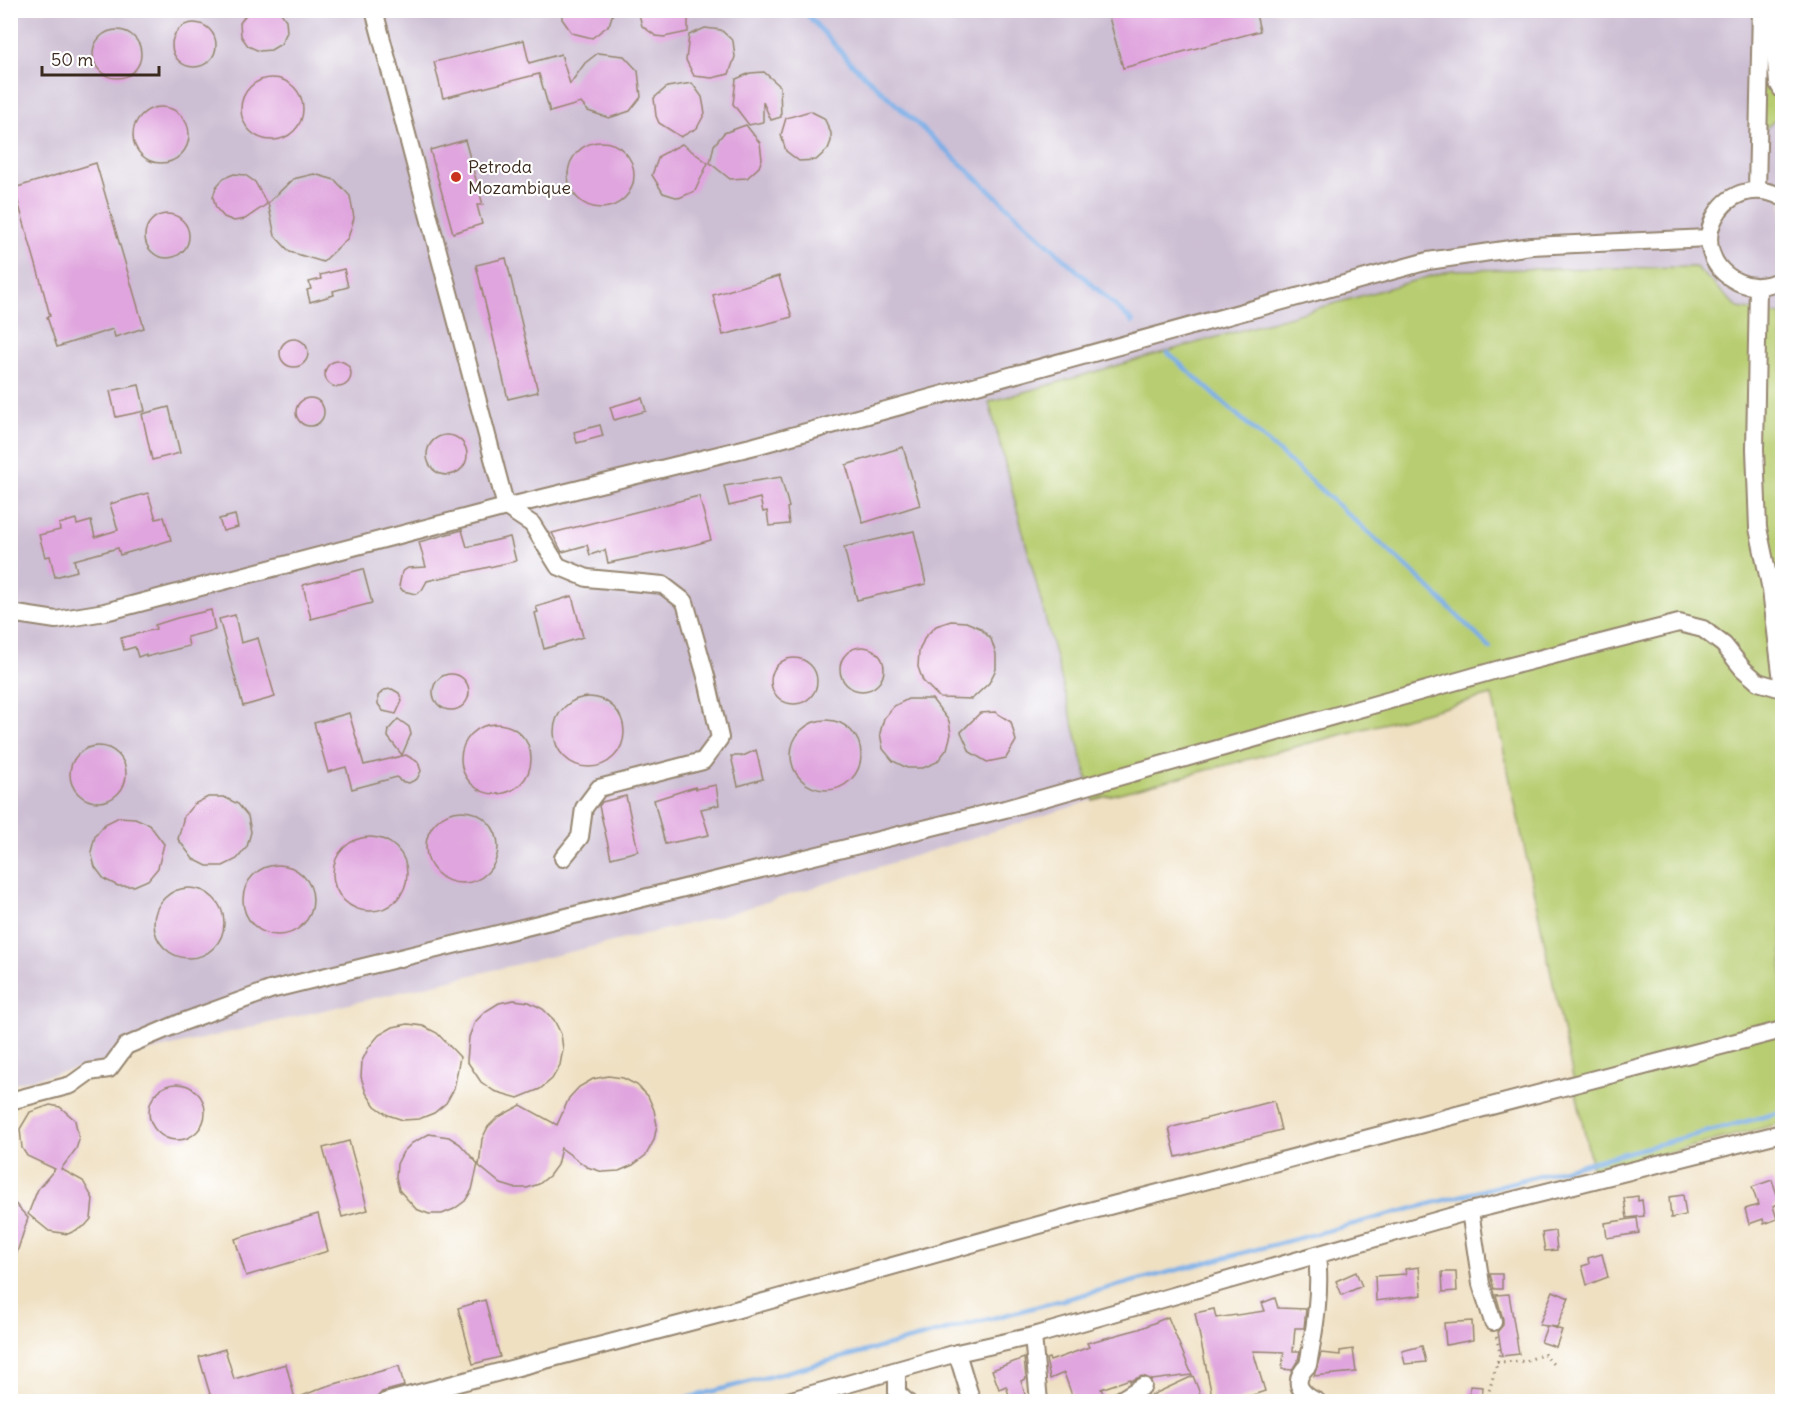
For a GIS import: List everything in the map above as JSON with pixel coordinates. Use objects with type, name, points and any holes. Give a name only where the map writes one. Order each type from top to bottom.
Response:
[{"type":"street","points":[[374,10],[506,507],[532,524],[558,566],[587,578],[663,585],[685,602],[707,680],[720,738],[703,761],[599,789],[584,808],[580,837],[563,858]]},
{"type":"street","points":[[1757,190],[1761,10]]},
{"type":"street","points":[[1771,10],[1778,83],[1782,90]]},
{"type":"street","points":[[1782,197],[1757,190],[1742,192],[1729,199],[1718,210],[1711,223],[1709,238],[1711,254],[1718,267],[1729,278],[1742,284],[1758,286],[1772,284],[1782,279]]},
{"type":"street","points":[[10,613],[56,620],[105,612],[506,507],[755,446],[1428,261],[1531,246],[1709,238]]},
{"type":"street","points":[[1758,286],[1755,449],[1758,528],[1771,590],[1782,681]]},
{"type":"street","points":[[10,1101],[71,1085],[89,1072],[110,1070],[126,1046],[180,1023],[270,990],[1005,809],[1508,667],[1680,623],[1703,629],[1724,645],[1743,669],[1758,682],[1782,688]]},
{"type":"street","points":[[385,1401],[728,1312],[1082,1213],[1782,1030]]},
{"type":"street","points":[[784,1401],[957,1353],[1034,1336],[1470,1210],[1782,1133]]},
{"type":"street","points":[[1470,1210],[1481,1284],[1493,1322]]},
{"type":"street","points":[[1317,1255],[1320,1285],[1318,1304],[1308,1365],[1302,1372],[1299,1382],[1300,1390],[1305,1396],[1318,1401]]},
{"type":"street","points":[[1034,1336],[1039,1401]]},
{"type":"street","points":[[957,1353],[972,1401]]},
{"type":"street","points":[[897,1371],[897,1394],[907,1401]]},
{"type":"street","points":[[1117,1401],[1143,1386]]},
{"type":"path","points":[[1486,1401],[1500,1353],[1493,1322]]},
{"type":"path","points":[[1497,1362],[1526,1361],[1544,1354],[1553,1364]]},
{"type":"shaded area","points":[[11,11],[1754,11],[1759,134],[1782,114],[1782,315],[1738,308],[1695,267],[989,402],[1093,800],[722,916],[11,1084]]},
{"type":"green space","points":[[1754,11],[1782,11],[1782,114],[1758,135]]},
{"type":"green space","points":[[1696,267],[1738,308],[1782,315],[1782,1123],[1593,1172],[1492,695],[1093,800],[989,402],[1452,270]]},
{"type":"building","points":[[249,10],[279,10],[286,20],[287,32],[281,44],[271,50],[259,51],[248,46],[241,36],[240,23]]},
{"type":"building","points":[[562,10],[614,10],[609,25],[592,38],[572,33],[562,19]]},
{"type":"building","points":[[638,10],[688,10],[688,32],[664,37],[656,36],[642,26]]},
{"type":"building","points":[[1107,10],[1255,10],[1260,31],[1123,68]]},
{"type":"building","points":[[194,23],[203,24],[210,29],[215,36],[215,54],[210,61],[203,66],[194,67],[185,66],[178,61],[173,54],[172,45],[173,36],[178,29],[185,24]]},
{"type":"building","points":[[705,28],[721,30],[733,41],[735,57],[729,74],[712,78],[694,76],[686,60],[689,35]]},
{"type":"building","points":[[117,30],[134,37],[141,54],[134,71],[117,78],[100,71],[93,54],[100,37]]},
{"type":"building","points":[[524,40],[529,63],[561,54],[570,84],[585,63],[598,53],[624,56],[638,71],[641,97],[630,111],[609,118],[588,111],[581,103],[550,112],[539,74],[443,98],[434,62]]},
{"type":"building","points":[[764,72],[780,86],[781,117],[771,120],[763,102],[763,122],[749,125],[733,104],[736,79],[750,73]]},
{"type":"building","points":[[272,78],[289,83],[294,87],[298,92],[303,109],[298,126],[294,131],[289,135],[272,140],[255,135],[250,131],[246,126],[241,109],[246,92],[250,87],[255,83]]},
{"type":"building","points":[[692,83],[702,97],[705,113],[697,128],[681,137],[659,123],[654,98],[667,87]]},
{"type":"building","points":[[161,107],[172,109],[181,115],[187,124],[189,135],[187,146],[181,155],[172,161],[161,163],[150,161],[141,155],[135,146],[133,135],[135,124],[141,115],[150,109]]},
{"type":"building","points":[[810,111],[824,118],[831,133],[831,141],[828,149],[816,160],[799,161],[786,151],[781,135],[786,118]]},
{"type":"building","points":[[746,125],[760,143],[762,159],[759,167],[747,178],[730,179],[710,163],[714,145],[724,133]]},
{"type":"building","name":"Petroda Mozambique","points":[[465,140],[483,205],[477,205],[482,224],[453,233],[430,150]]},
{"type":"building","points":[[601,142],[613,145],[624,152],[631,163],[634,175],[631,187],[624,198],[613,205],[601,208],[589,205],[578,198],[571,187],[568,175],[571,163],[578,152],[589,145]]},
{"type":"building","points":[[682,144],[708,163],[695,191],[679,198],[663,193],[652,175],[659,156]]},
{"type":"building","points":[[96,163],[144,328],[115,337],[113,329],[57,347],[47,317],[50,316],[14,188]]},
{"type":"building","points":[[234,174],[245,175],[255,182],[267,204],[245,219],[234,221],[224,217],[216,208],[213,197],[216,187],[224,178]]},
{"type":"building","points":[[314,174],[335,180],[350,196],[354,218],[348,238],[323,262],[290,252],[275,236],[268,203],[293,179]]},
{"type":"building","points":[[167,214],[176,215],[183,220],[188,227],[188,245],[183,252],[176,257],[167,258],[158,257],[151,252],[146,245],[145,236],[146,227],[151,220],[158,215]]},
{"type":"building","points":[[506,258],[538,392],[508,399],[476,265]]},
{"type":"building","points":[[344,269],[348,287],[333,291],[334,295],[310,302],[307,290],[311,289],[309,282],[321,279],[320,275]]},
{"type":"building","points":[[779,276],[792,317],[723,335],[713,295]]},
{"type":"building","points":[[294,339],[304,343],[308,353],[304,363],[294,367],[284,363],[280,353],[284,343]]},
{"type":"building","points":[[338,361],[347,365],[351,374],[347,383],[338,387],[329,383],[325,374],[329,365]]},
{"type":"building","points":[[139,385],[145,411],[116,417],[110,391]]},
{"type":"building","points":[[310,398],[320,402],[324,412],[320,422],[310,426],[300,422],[296,412],[300,402]]},
{"type":"building","points":[[642,398],[646,411],[614,420],[610,407]]},
{"type":"building","points":[[169,407],[180,453],[152,460],[142,414]]},
{"type":"building","points":[[600,425],[603,436],[577,443],[574,432]]},
{"type":"building","points":[[447,435],[455,436],[461,441],[466,447],[466,463],[461,469],[455,474],[447,475],[439,474],[433,469],[428,463],[427,455],[428,447],[433,441],[439,436]]},
{"type":"building","points":[[903,447],[920,505],[863,523],[846,465]]},
{"type":"building","points":[[781,477],[789,507],[787,508],[789,524],[769,526],[767,511],[763,512],[760,498],[729,506],[724,486]]},
{"type":"building","points":[[148,493],[156,519],[164,517],[171,540],[120,555],[118,548],[74,560],[77,571],[55,577],[50,556],[45,557],[39,535],[60,530],[59,524],[76,519],[77,525],[91,521],[95,537],[118,530],[110,504]]},
{"type":"building","points":[[699,496],[711,540],[690,546],[608,563],[605,550],[590,555],[587,545],[562,552],[552,533]]},
{"type":"building","points":[[235,515],[238,527],[223,531],[219,519]]},
{"type":"building","points":[[462,530],[467,547],[510,537],[516,561],[427,581],[422,590],[416,594],[403,591],[399,586],[402,572],[408,568],[426,567],[419,542]]},
{"type":"building","points":[[914,531],[926,584],[857,600],[844,547]]},
{"type":"building","points":[[363,569],[372,603],[311,619],[303,585]]},
{"type":"building","points":[[572,596],[583,637],[544,649],[535,613],[538,612],[536,607]]},
{"type":"building","points":[[211,610],[215,630],[187,637],[189,646],[146,657],[146,654],[138,657],[135,647],[124,650],[121,638],[156,629],[155,625],[177,618]]},
{"type":"building","points":[[235,615],[241,643],[258,638],[275,697],[243,706],[219,619]]},
{"type":"building","points":[[951,621],[966,622],[980,628],[991,639],[996,654],[996,669],[989,683],[972,699],[940,698],[923,681],[918,667],[919,651],[925,637],[936,626]]},
{"type":"building","points":[[862,647],[871,648],[878,653],[883,660],[883,678],[878,685],[871,690],[862,691],[853,690],[846,685],[841,678],[840,669],[841,660],[846,653],[853,648]]},
{"type":"building","points":[[799,658],[811,664],[816,672],[816,690],[811,698],[803,703],[789,704],[781,701],[774,694],[771,676],[774,668],[781,661]]},
{"type":"building","points":[[451,674],[464,679],[469,692],[464,705],[451,710],[438,705],[433,692],[438,679]]},
{"type":"building","points":[[392,689],[399,693],[402,701],[396,714],[383,711],[378,704],[378,696],[384,690]]},
{"type":"building","points":[[589,697],[602,700],[614,707],[621,719],[624,732],[621,745],[614,757],[602,764],[589,767],[576,764],[564,757],[557,745],[554,732],[557,719],[564,707],[576,700]]},
{"type":"building","points":[[908,699],[932,699],[949,721],[951,734],[947,749],[937,762],[923,768],[907,768],[893,761],[883,749],[880,733],[884,718],[894,706]]},
{"type":"building","points":[[995,712],[1011,722],[1016,741],[1006,758],[987,762],[970,752],[961,732],[980,713]]},
{"type":"building","points":[[349,713],[364,765],[406,755],[418,762],[421,771],[417,779],[409,783],[400,781],[397,777],[352,789],[346,767],[328,772],[314,723]]},
{"type":"building","points":[[398,719],[409,727],[411,734],[402,755],[388,737],[389,729]]},
{"type":"building","points":[[826,720],[839,723],[851,730],[858,742],[861,755],[858,768],[851,780],[839,787],[826,790],[813,787],[801,780],[794,768],[791,755],[794,742],[801,730],[813,723]]},
{"type":"building","points":[[496,724],[509,727],[521,734],[528,746],[531,759],[528,772],[521,784],[509,791],[496,794],[483,791],[471,784],[464,772],[461,759],[464,746],[471,734],[483,727]]},
{"type":"building","points":[[98,746],[113,751],[121,759],[126,774],[121,789],[113,797],[98,802],[83,797],[75,789],[70,774],[75,759],[83,751]]},
{"type":"building","points":[[756,750],[763,779],[738,786],[731,756],[743,756]]},
{"type":"building","points":[[716,785],[719,805],[701,809],[709,835],[665,844],[654,800],[695,787],[696,789]]},
{"type":"building","points":[[626,796],[638,851],[611,858],[599,806],[602,802]]},
{"type":"building","points":[[208,797],[224,797],[238,804],[248,816],[251,832],[247,847],[237,859],[223,866],[207,866],[193,859],[178,839],[184,816],[194,804]]},
{"type":"building","points":[[469,811],[488,821],[496,833],[498,847],[496,861],[488,873],[476,881],[455,883],[436,873],[428,861],[426,840],[436,821],[448,813]]},
{"type":"building","points":[[119,817],[135,818],[149,824],[164,844],[158,868],[148,880],[134,886],[118,886],[104,879],[95,867],[91,852],[95,836],[105,824]]},
{"type":"building","points":[[370,837],[384,840],[396,848],[404,860],[407,874],[404,888],[396,900],[384,908],[370,911],[356,908],[344,900],[336,888],[333,874],[336,860],[344,848],[356,840]]},
{"type":"building","points":[[278,865],[291,868],[303,875],[310,887],[313,900],[310,913],[303,925],[291,932],[278,935],[265,932],[253,925],[246,913],[243,900],[246,887],[253,875],[265,868]]},
{"type":"building","points":[[189,888],[202,891],[214,898],[221,910],[224,923],[221,936],[214,948],[202,955],[189,958],[176,955],[164,948],[157,936],[154,923],[157,910],[164,898],[176,891]]},
{"type":"building","points":[[514,1000],[529,1002],[543,1009],[554,1020],[561,1034],[563,1049],[560,1065],[552,1079],[540,1089],[518,1098],[494,1091],[481,1082],[467,1061],[469,1037],[475,1022],[499,1003]]},
{"type":"building","points":[[408,1024],[423,1026],[437,1033],[460,1057],[454,1089],[446,1103],[434,1113],[419,1119],[403,1120],[388,1115],[375,1106],[366,1093],[361,1077],[362,1061],[369,1047],[379,1035],[393,1027]]},
{"type":"building","points":[[608,1076],[623,1078],[637,1085],[648,1096],[654,1110],[657,1125],[654,1140],[646,1155],[633,1165],[619,1171],[603,1172],[587,1167],[561,1148],[557,1165],[549,1176],[539,1184],[527,1188],[514,1188],[501,1184],[479,1166],[482,1139],[488,1127],[497,1118],[521,1105],[557,1125],[569,1098],[579,1087],[593,1079]]},
{"type":"building","points":[[177,1084],[188,1086],[197,1092],[203,1101],[205,1112],[203,1123],[197,1132],[188,1138],[177,1140],[166,1138],[157,1132],[151,1123],[149,1112],[151,1101],[157,1092],[166,1086]]},
{"type":"building","points":[[1274,1101],[1281,1130],[1176,1157],[1169,1128]]},
{"type":"building","points":[[50,1105],[60,1107],[75,1120],[79,1140],[76,1149],[61,1169],[83,1181],[93,1199],[91,1219],[85,1226],[68,1234],[49,1231],[28,1214],[38,1189],[55,1169],[27,1156],[22,1148],[20,1129],[30,1112]]},
{"type":"building","points":[[429,1134],[449,1137],[460,1144],[478,1164],[472,1190],[465,1201],[442,1214],[429,1214],[416,1209],[399,1190],[396,1177],[397,1164],[403,1152],[412,1143]]},
{"type":"building","points":[[349,1141],[368,1210],[342,1217],[323,1148]]},
{"type":"building","points":[[1772,1180],[1780,1203],[1773,1206],[1777,1219],[1764,1224],[1763,1219],[1749,1224],[1745,1209],[1758,1205],[1752,1187]]},
{"type":"building","points":[[1683,1195],[1686,1215],[1671,1218],[1669,1197]]},
{"type":"building","points":[[1638,1196],[1638,1201],[1642,1200],[1644,1216],[1627,1218],[1624,1198]]},
{"type":"building","points":[[10,1198],[28,1218],[13,1265],[10,1264]]},
{"type":"building","points":[[318,1214],[328,1251],[246,1276],[235,1239]]},
{"type":"building","points":[[1637,1218],[1639,1233],[1607,1238],[1605,1223]]},
{"type":"building","points":[[1555,1231],[1557,1250],[1545,1251],[1542,1233]]},
{"type":"building","points":[[1602,1254],[1608,1277],[1587,1285],[1582,1266],[1589,1264],[1588,1258]]},
{"type":"building","points":[[1419,1267],[1422,1295],[1376,1301],[1375,1276],[1406,1274],[1405,1269]]},
{"type":"building","points":[[1356,1272],[1362,1286],[1342,1295],[1336,1281]]},
{"type":"building","points":[[1442,1272],[1456,1272],[1457,1291],[1443,1292]]},
{"type":"building","points":[[1490,1274],[1502,1274],[1502,1289],[1494,1289]]},
{"type":"building","points":[[1553,1291],[1569,1298],[1557,1327],[1548,1326],[1562,1330],[1556,1347],[1541,1342],[1547,1326],[1539,1325]]},
{"type":"building","points":[[1509,1294],[1519,1354],[1502,1356],[1498,1331],[1503,1325],[1503,1319],[1496,1295]]},
{"type":"building","points":[[1275,1298],[1278,1308],[1306,1309],[1304,1328],[1295,1328],[1293,1351],[1300,1351],[1292,1370],[1282,1369],[1284,1352],[1253,1351],[1265,1391],[1235,1401],[1213,1401],[1195,1313],[1214,1309],[1216,1318],[1265,1311],[1262,1303]]},
{"type":"building","points":[[485,1300],[500,1357],[473,1364],[458,1308]]},
{"type":"building","points":[[1168,1317],[1192,1375],[1152,1380],[1142,1376],[1130,1381],[1130,1379],[1101,1389],[1107,1401],[1074,1401],[1064,1373],[1050,1379],[1046,1359],[1049,1358],[1050,1361],[1089,1347],[1087,1343],[1139,1329]]},
{"type":"building","points":[[1472,1321],[1473,1340],[1446,1345],[1444,1323]]},
{"type":"building","points":[[1422,1346],[1426,1362],[1405,1364],[1402,1351]]},
{"type":"building","points":[[225,1349],[234,1379],[286,1364],[295,1399],[324,1387],[399,1366],[404,1386],[382,1392],[375,1400],[369,1401],[212,1401],[199,1357]]},
{"type":"building","points":[[1353,1349],[1356,1372],[1314,1376],[1321,1353],[1340,1355],[1340,1351]]},
{"type":"building","points":[[1024,1358],[1026,1379],[1021,1381],[1027,1401],[1011,1401],[1006,1386],[999,1389],[992,1370]]},
{"type":"building","points":[[1193,1376],[1203,1401],[1139,1401]]},
{"type":"building","points":[[1470,1386],[1483,1387],[1482,1400],[1469,1399]]},
{"type":"waterway","points":[[803,10],[851,63],[1133,322]]},
{"type":"waterway","points":[[1168,353],[1416,575],[1490,648]]},
{"type":"waterway","points":[[672,1402],[1782,1112]]},
{"type":"place","name":"Petroda Mozambique","points":[[456,177]]}]
